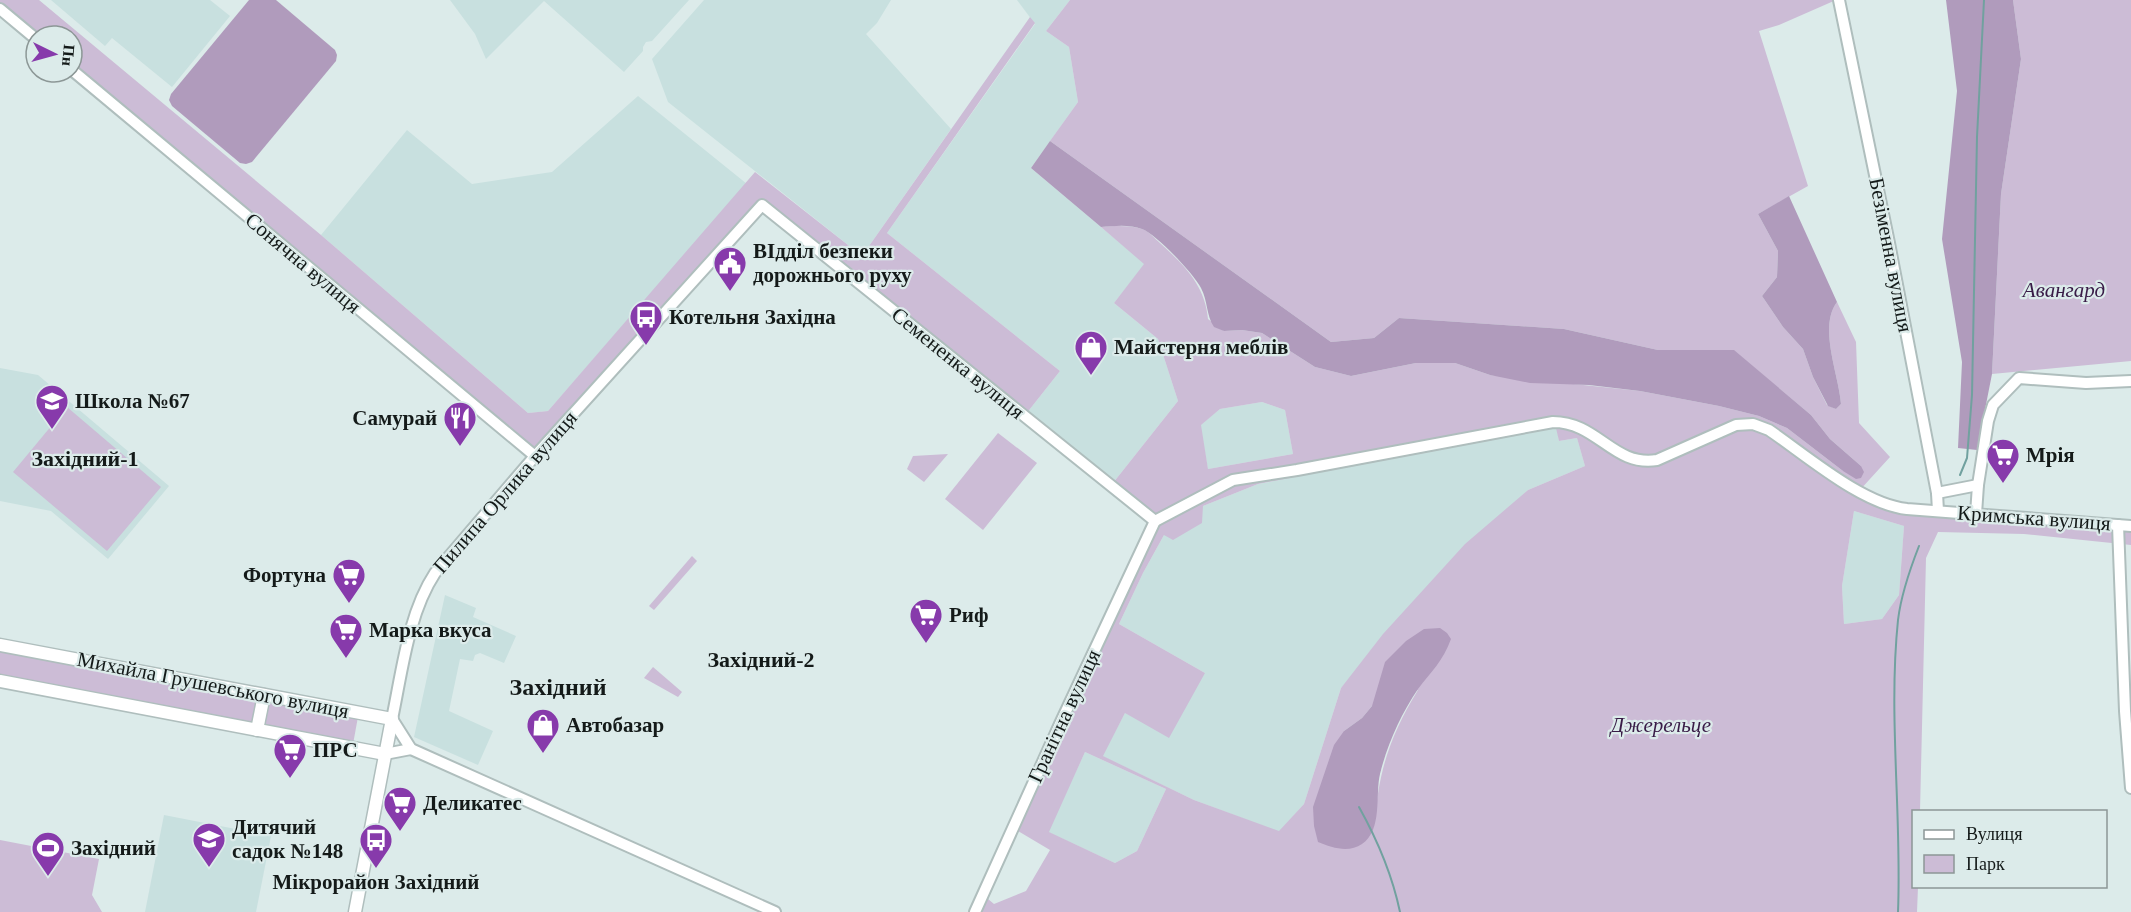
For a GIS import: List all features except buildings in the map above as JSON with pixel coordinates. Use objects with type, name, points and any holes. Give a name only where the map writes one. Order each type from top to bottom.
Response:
[{"type":"street","name":"Безіменна вулиця","points":[[1839,0],[1890,243],[1937,493],[1938,511]]},
{"type":"street","points":[[0,9],[24,29]]},
{"type":"street","name":"Сонячна вулиця","points":[[84,80],[535,456]]},
{"type":"street","name":"Пилипа Орлика вулиця","points":[[355,912],[414,616],[424,591],[441,565],[535,456],[762,206]]},
{"type":"street","name":"Семененка вулиця","points":[[762,206],[1155,521]]},
{"type":"street","points":[[1976,514],[1978,485],[1988,421],[1993,405],[2019,378],[2086,383],[2131,381]]},
{"type":"street","name":"Кримська вулиця","points":[[1155,521],[1233,480],[1563,422],[1585,429],[1626,457],[1647,461],[1658,460],[1736,425],[1753,424],[1769,430],[1876,502],[1897,508],[2131,526]]},
{"type":"street","points":[[1937,493],[1978,485]]},
{"type":"street","name":"Гранітна вулиця","points":[[975,912],[1155,521]]},
{"type":"street","points":[[2118,525],[2125,711],[2131,788]]},
{"type":"street","name":"Михайла Грушевського вулиця","points":[[0,645],[392,720]]},
{"type":"street","name":"Михайла Грушевського вулиця","points":[[0,681],[385,754],[411,749]]},
{"type":"street","points":[[257,730],[264,695]]},
{"type":"street","points":[[392,720],[411,749],[775,912]]},
{"type":"shaded area","points":[[51,0],[210,0],[230,16],[172,87],[112,38],[105,46],[84,28],[84,24],[79,24]]},
{"type":"shaded area","points":[[249,0],[276,0],[335,50],[337,55],[336,61],[252,162],[246,164],[240,163],[172,106],[169,100],[171,94]]},
{"type":"shaded area","points":[[450,0],[689,0],[652,41],[646,42],[643,51],[624,72],[544,1],[486,59],[475,34]]},
{"type":"shaded area","points":[[704,0],[891,0],[877,23],[866,34],[951,129],[862,256],[668,102],[652,59]]},
{"type":"shaded area","points":[[1017,0],[1070,0],[1046,31],[1069,47],[1078,102],[1031,168],[1145,264],[1114,303],[1158,339],[1178,401],[1113,483],[1026,414],[1060,371],[887,233],[1035,24]]},
{"type":"shaded area","points":[[1946,0],[2013,0],[2021,59],[2001,194],[1992,374],[1977,450],[1958,448],[1962,362],[1942,239],[1957,91]]},
{"type":"shaded area","points":[[638,96],[747,184],[548,411],[528,413],[321,235],[407,130],[472,184],[552,172]]},
{"type":"shaded area","points":[[1050,141],[1331,342],[1374,338],[1399,318],[1564,329],[1658,350],[1734,350],[1811,415],[1830,439],[1861,466],[1864,472],[1861,478],[1856,479],[1787,428],[1759,416],[1719,406],[1640,391],[1589,385],[1530,383],[1490,375],[1455,363],[1416,363],[1351,376],[1315,367],[1262,333],[1242,330],[1224,331],[1214,327],[1197,282],[1156,238],[1137,227],[1101,227],[1031,168]]},
{"type":"shaded area","points":[[1789,196],[1837,302],[1829,324],[1831,352],[1841,404],[1836,409],[1828,406],[1813,377],[1803,349],[1783,327],[1762,296],[1777,277],[1778,251],[1758,214]]},
{"type":"shaded area","name":"Школа №67","points":[[0,368],[38,375],[169,486],[108,559],[51,511],[0,501]]},
{"type":"shaded area","points":[[1262,402],[1285,410],[1293,454],[1208,469],[1200,425],[1220,409]]},
{"type":"shaded area","points":[[1557,428],[1559,441],[1577,438],[1585,466],[1528,490],[1341,688],[1304,804],[1279,832],[1194,800],[1102,756],[1125,713],[1205,673],[1119,624],[1164,535],[1203,506],[1258,484]]},
{"type":"shaded area","points":[[1854,511],[1904,526],[1899,595],[1882,619],[1844,624],[1842,586]]},
{"type":"shaded area","points":[[445,595],[476,608],[473,617],[516,636],[504,663],[480,653],[475,655],[473,661],[460,659],[449,711],[493,731],[478,765],[414,737]]},
{"type":"shaded area","points":[[1440,628],[1451,639],[1440,660],[1418,689],[1400,719],[1380,774],[1376,821],[1369,838],[1357,847],[1346,849],[1318,842],[1313,807],[1334,745],[1344,731],[1362,718],[1372,706],[1385,662],[1406,641],[1424,629]]},
{"type":"shaded area","points":[[1085,752],[1166,789],[1137,851],[1115,863],[1048,832]]},
{"type":"shaded area","name":"Дитячий садок №148","points":[[164,815],[271,836],[256,912],[145,912]]},
{"type":"green space","points":[[0,0],[39,0],[68,24],[24,24],[0,4]]},
{"type":"green space","name":"Джерельце","points":[[1070,0],[1836,0],[1779,25],[1759,31],[1808,186],[1758,214],[1778,251],[1777,277],[1762,296],[1783,327],[1803,349],[1813,377],[1827,405],[1836,409],[1841,404],[1831,352],[1829,324],[1837,302],[1856,342],[1859,423],[1890,457],[1859,491],[1877,502],[2131,526],[2131,545],[2024,534],[1938,532],[1926,558],[1920,810],[1912,810],[1912,888],[1918,888],[1917,912],[975,912],[1155,521],[1113,483],[1178,401],[1158,339],[1114,303],[1144,264],[1101,227],[1127,226],[1147,231],[1192,276],[1203,296],[1208,319],[1224,331],[1242,330],[1262,333],[1315,367],[1351,376],[1416,363],[1455,363],[1490,375],[1640,391],[1759,416],[1787,428],[1843,471],[1861,466],[1830,439],[1811,415],[1733,350],[1658,350],[1564,329],[1399,318],[1374,338],[1331,342],[1050,141],[1078,102],[1069,47],[1046,31]],"holes":[[[1262,402],[1285,410],[1293,454],[1208,469],[1201,425],[1220,409]],[[1556,428],[1559,441],[1577,438],[1585,466],[1528,490],[1465,544],[1383,634],[1341,688],[1304,804],[1279,831],[1194,800],[1103,756],[1125,713],[1169,738],[1205,673],[1119,624],[1164,535],[1173,540],[1202,523],[1203,506],[1258,484]],[[1854,511],[1904,526],[1899,595],[1882,619],[1844,624],[1842,586]],[[1418,690],[1393,738],[1379,786],[1375,823],[1344,731],[1362,718],[1372,706]],[[1085,752],[1166,789],[1137,851],[1115,863],[1049,832]],[[1018,831],[1050,850],[1026,891],[994,904],[988,899]]]},
{"type":"green space","name":"Авангард","points":[[2013,0],[2131,0],[2131,361],[1992,374],[2001,194],[2021,59]]},
{"type":"green space","points":[[1030,17],[1035,23],[887,233],[1060,371],[1026,414],[761,200],[534,451],[84,74],[84,38],[321,235],[528,413],[548,411],[755,172],[862,256]]},
{"type":"green space","points":[[67,407],[161,487],[107,551],[13,472]]},
{"type":"green space","points":[[998,433],[1037,463],[983,530],[945,499]]},
{"type":"green space","points":[[948,454],[924,482],[907,469],[913,456]]},
{"type":"green space","points":[[692,556],[697,561],[654,610],[649,606]]},
{"type":"green space","points":[[0,649],[260,698],[255,725],[0,677]]},
{"type":"green space","points":[[653,667],[682,692],[678,697],[644,678]]},
{"type":"green space","points":[[268,700],[358,717],[353,744],[263,727]]},
{"type":"green space","name":"Західний","points":[[0,840],[99,859],[92,895],[102,912],[0,912]]},
{"type":"waterway","points":[[1960,475],[1967,458],[1972,395],[1977,137],[1984,0]]},
{"type":"waterway","points":[[1898,912],[1895,656],[1901,601],[1919,546]]},
{"type":"waterway","points":[[1359,807],[1384,858],[1400,912]]},
{"type":"place","name":"ВІдділ безпеки дорожнього руху","points":[[730,292]]},
{"type":"place","name":"Котельня Західна","points":[[646,346]]},
{"type":"place","name":"Майстерня меблів","points":[[1091,376]]},
{"type":"place","name":"Школа №67","points":[[52,430]]},
{"type":"place","name":"Самурай","points":[[460,447]]},
{"type":"place","name":"Мрія","points":[[2003,484]]},
{"type":"place","name":"Фортуна","points":[[349,604]]},
{"type":"place","name":"Риф","points":[[926,644]]},
{"type":"place","name":"Марка вкуса","points":[[346,659]]},
{"type":"place","name":"Автобазар","points":[[543,754]]},
{"type":"place","name":"ПРС","points":[[290,779]]},
{"type":"place","name":"Деликатес","points":[[400,832]]},
{"type":"place","name":"Дитячий садок №148","points":[[209,868]]},
{"type":"place","name":"Мікрорайон Західний","points":[[376,869]]},
{"type":"place","name":"Західний","points":[[48,877]]},
{"type":"district","name":"Західний-1","points":[[85,458]]},
{"type":"district","name":"Західний-2","points":[[761,659]]},
{"type":"district","name":"Західний","points":[[558,687]]}]
